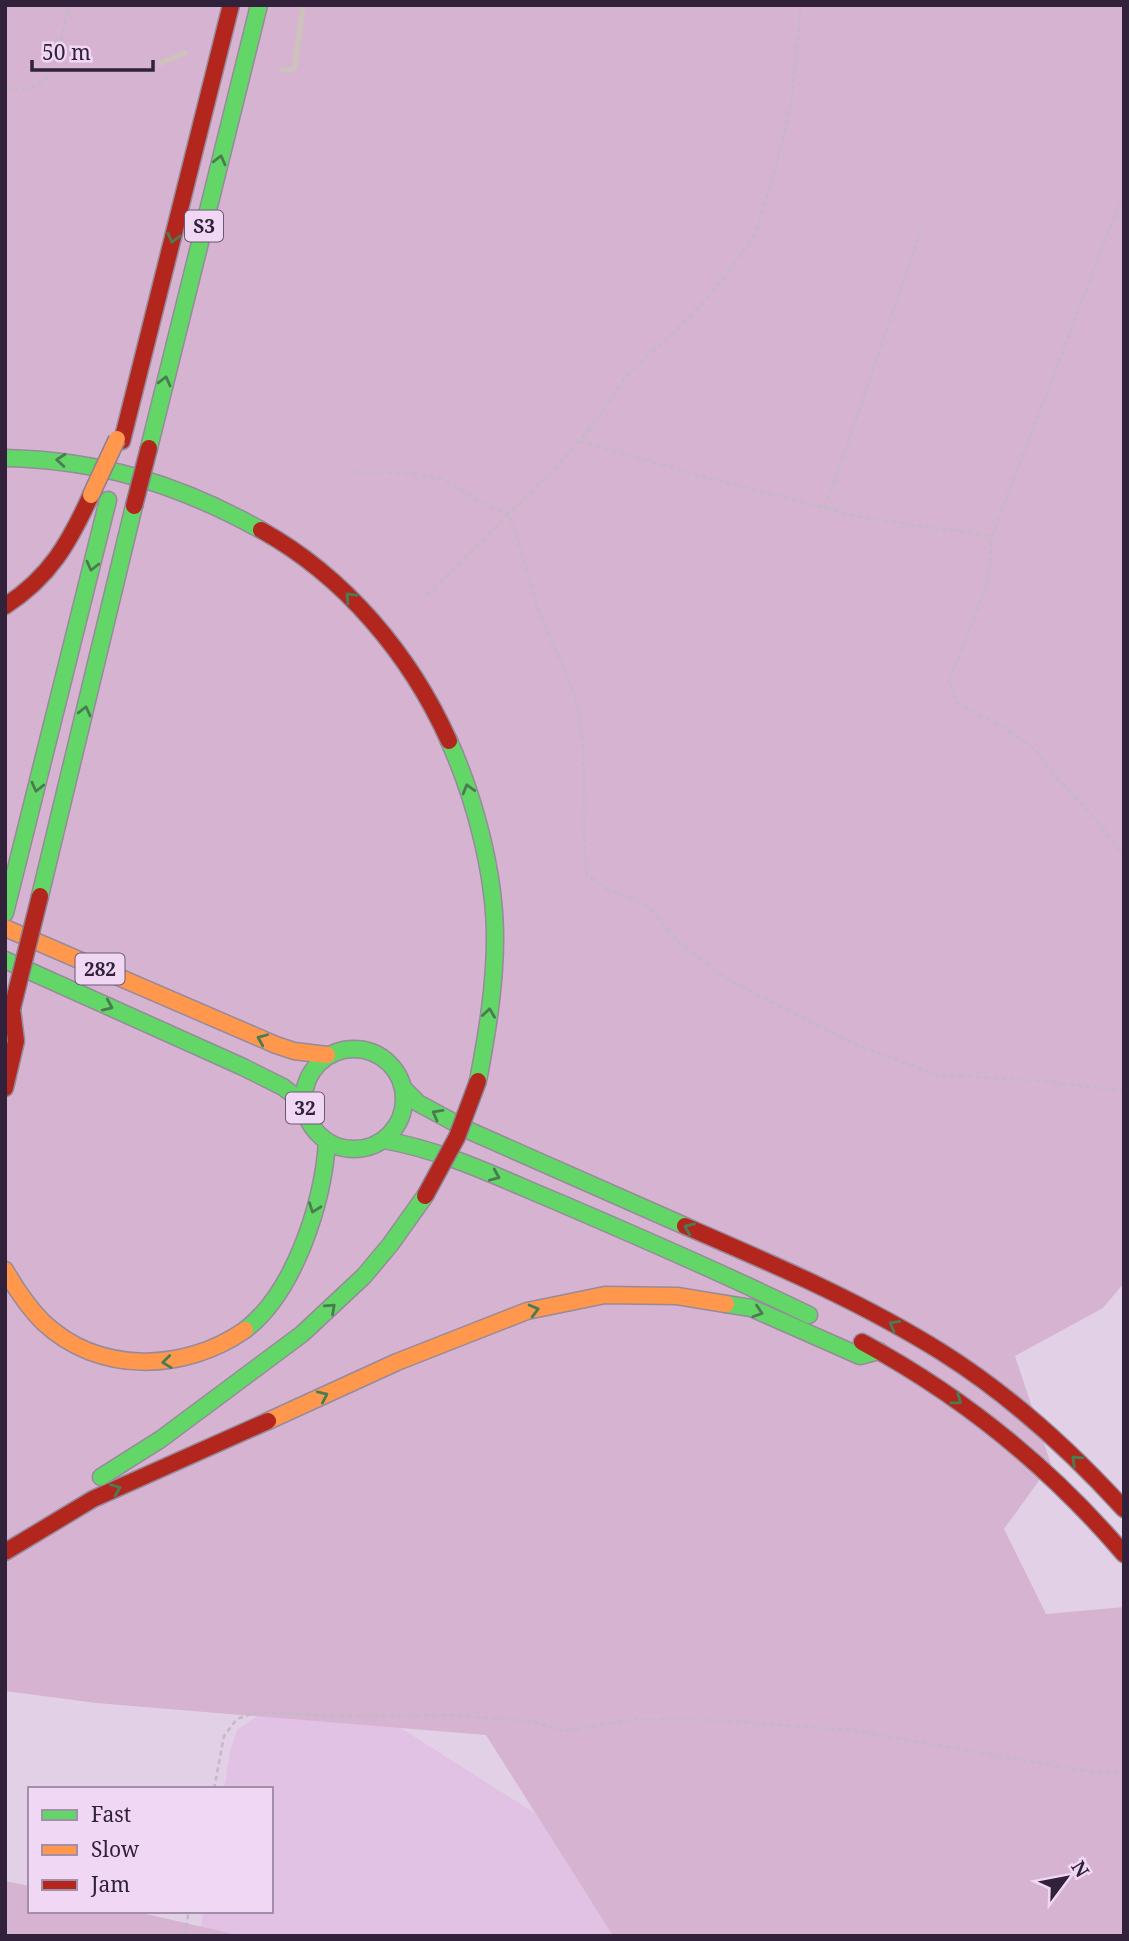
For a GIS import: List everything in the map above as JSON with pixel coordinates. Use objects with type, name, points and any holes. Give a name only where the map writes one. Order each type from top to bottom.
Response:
[{"type":"main road","name":"S3","points":[[5,913],[108,499],[121,435],[231,5]]},
{"type":"main road","name":"S3","points":[[5,1034],[260,5]]},
{"type":"main road","points":[[5,606],[30,591],[54,565],[76,528],[121,435]]},
{"type":"main road","points":[[5,458],[76,461],[166,484],[271,534],[315,564],[345,591],[411,670],[432,704],[461,768],[480,830],[490,882],[495,938],[491,1005],[478,1080],[457,1137],[425,1196],[390,1245],[364,1276],[302,1334],[161,1439],[93,1482],[22,1534],[10,1549]]},
{"type":"main road","name":"282","points":[[5,928],[276,1045],[294,1051],[327,1055]]},
{"type":"main road","name":"32","points":[[5,960],[232,1062],[283,1087],[304,1103]]},
{"type":"main road","points":[[5,1088],[16,1041],[12,1009]]},
{"type":"main road","points":[[327,1055],[351,1048],[374,1052],[394,1067],[404,1089],[418,1103],[470,1131],[796,1275],[894,1325],[945,1355],[1027,1415],[1124,1509]]},
{"type":"main road","name":"32","points":[[327,1055],[312,1071],[307,1081],[304,1103],[307,1118],[316,1132],[327,1142],[356,1149],[384,1140]]},
{"type":"main road","points":[[404,1089],[403,1112],[399,1122],[384,1140],[425,1149],[627,1232],[762,1292],[928,1378],[1004,1435],[1079,1502],[1124,1554]]},
{"type":"main road","points":[[5,1270],[19,1295],[49,1327],[78,1347],[102,1356],[149,1364],[183,1359],[215,1349],[254,1323],[286,1280],[324,1178],[327,1142]]},
{"type":"main road","points":[[10,1549],[93,1499],[397,1362],[503,1320],[564,1302],[605,1295],[677,1296],[751,1308],[860,1356],[879,1351]]},
{"type":"path","points":[[5,88],[23,89],[36,86],[51,71],[70,5]]},
{"type":"path","points":[[427,596],[579,441],[627,375],[692,315],[755,235],[791,106],[801,5]]},
{"type":"path","points":[[1124,191],[992,536],[985,590],[949,681],[958,704],[1000,725],[1035,748],[1049,770],[1086,808],[1124,855]]},
{"type":"path","points":[[825,508],[922,228]]},
{"type":"path","points":[[579,441],[860,517],[992,536]]},
{"type":"path","points":[[353,472],[411,473],[442,479],[488,506],[509,514],[537,607],[572,690],[580,720],[587,875],[609,890],[647,905],[681,944],[726,979],[857,1045],[938,1075],[1046,1081],[1121,1091],[1124,1084]]},
{"type":"path","points":[[214,1787],[224,1735],[237,1719],[257,1712],[334,1716],[448,1715],[532,1721],[564,1731],[636,1719],[709,1720],[850,1730],[1084,1771],[1124,1772]]},
{"type":"path","points":[[184,1936],[189,1913]]},
{"type":"shaded area","points":[[5,5],[1124,5],[1124,1283],[1103,1308],[1015,1356],[1051,1464],[1004,1529],[1046,1614],[1124,1607],[1124,1936],[613,1936],[486,1735],[96,1703],[5,1691]]},
{"type":"shaded area","points":[[257,1716],[399,1727],[535,1813],[613,1936],[242,1936],[201,1928],[203,1913],[273,1913],[273,1787],[224,1787],[237,1730]]},
{"type":"shaded area","points":[[5,1881],[28,1886],[28,1913],[142,1913],[242,1936],[5,1936]]},
{"type":"waterway","points":[[282,70],[292,70],[295,66],[303,5]]},
{"type":"waterway","points":[[161,63],[185,53]]},
{"type":"traffic: fast","points":[[149,448],[259,5]]},
{"type":"traffic: fast","points":[[5,458],[73,464],[138,477],[199,500],[261,530]]},
{"type":"traffic: fast","points":[[5,913],[108,500]]},
{"type":"traffic: fast","points":[[40,896],[134,506]]},
{"type":"traffic: fast","points":[[449,741],[482,837],[494,914],[492,992],[478,1081]]},
{"type":"traffic: fast","points":[[5,960],[243,1067],[283,1087],[304,1103]]},
{"type":"traffic: fast","points":[[354,1049],[373,1052],[390,1063],[401,1080],[404,1099],[401,1118],[390,1135],[373,1146],[354,1149],[335,1146],[318,1135],[307,1118],[304,1099],[307,1080],[318,1063],[335,1052],[354,1049]]},
{"type":"traffic: fast","points":[[404,1089],[418,1103],[470,1131],[685,1226]]},
{"type":"traffic: fast","points":[[384,1140],[430,1151],[495,1175],[809,1315]]},
{"type":"traffic: fast","points":[[245,1330],[263,1313],[292,1270],[320,1191],[327,1142]]},
{"type":"traffic: fast","points":[[101,1477],[161,1439],[302,1334],[364,1276],[425,1196]]},
{"type":"traffic: fast","points":[[726,1304],[751,1308],[860,1356],[879,1351]]},
{"type":"traffic: slow","points":[[91,495],[117,439]]},
{"type":"traffic: slow","points":[[5,928],[276,1045],[294,1051],[327,1055]]},
{"type":"traffic: slow","points":[[5,1270],[22,1297],[43,1322],[65,1339],[90,1352],[116,1359],[142,1362],[196,1354],[245,1330]]},
{"type":"traffic: slow","points":[[268,1421],[397,1362],[527,1311],[605,1295],[677,1296],[726,1304]]},
{"type":"traffic: jam","points":[[122,441],[231,5]]},
{"type":"traffic: jam","points":[[134,506],[149,448]]},
{"type":"traffic: jam","points":[[5,606],[21,595],[57,558],[91,495]]},
{"type":"traffic: jam","points":[[261,530],[320,570],[372,620],[415,678],[449,741]]},
{"type":"traffic: jam","points":[[12,1009],[40,896]]},
{"type":"traffic: jam","points":[[5,1088],[16,1041],[12,1009]]},
{"type":"traffic: jam","points":[[425,1196],[457,1137],[478,1081]]},
{"type":"traffic: jam","points":[[685,1226],[849,1300],[943,1353],[992,1387],[1039,1425],[1124,1509]]},
{"type":"traffic: jam","points":[[862,1342],[935,1386],[1003,1436],[1066,1491],[1124,1554]]},
{"type":"traffic: jam","points":[[5,1552],[93,1499],[268,1421]]}]
